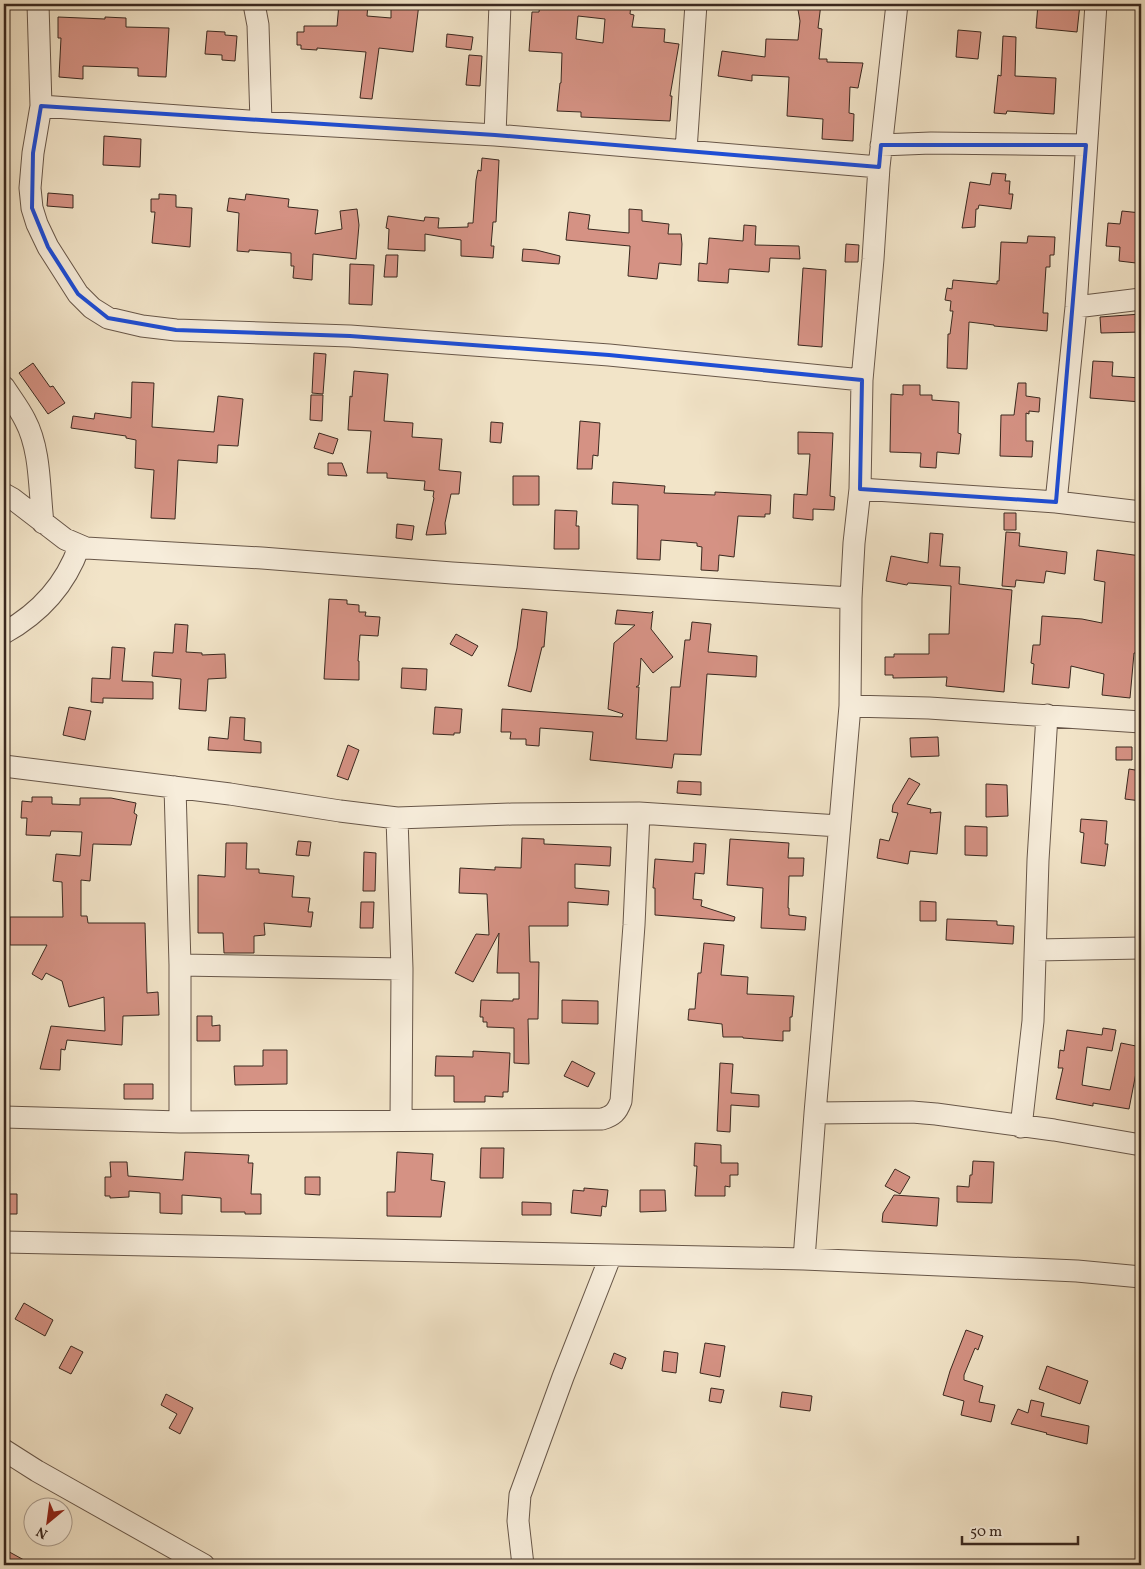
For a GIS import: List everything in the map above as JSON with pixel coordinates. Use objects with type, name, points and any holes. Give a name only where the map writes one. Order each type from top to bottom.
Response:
[{"type":"street","points":[[38,4],[41,106],[33,153],[30,188],[32,208],[48,247],[78,294],[92,308],[108,318],[142,326],[176,330],[370,337],[609,355],[862,380]]},
{"type":"street","points":[[254,4],[258,25],[261,122]]},
{"type":"street","points":[[495,135],[500,4]]},
{"type":"street","points":[[686,150],[696,4]]},
{"type":"street","points":[[804,1260],[850,706],[851,598],[854,543],[860,489],[862,380],[881,145],[897,4]]},
{"type":"street","points":[[1056,502],[1076,307],[1096,4]]},
{"type":"street","points":[[41,106],[261,122],[495,135],[879,167]]},
{"type":"street","points":[[881,145],[932,143],[1086,145]]},
{"type":"street","points":[[1076,307],[1141,299]]},
{"type":"street","points":[[4,387],[26,421],[33,444],[43,522]]},
{"type":"street","points":[[860,489],[1056,502],[1141,512]]},
{"type":"street","points":[[4,494],[65,539],[79,547],[94,549],[262,558],[452,573],[851,598]]},
{"type":"street","points":[[4,634],[26,619],[53,594],[72,567],[79,547]]},
{"type":"street","points":[[850,706],[929,708],[1141,722]]},
{"type":"street","points":[[1022,1127],[1033,1020],[1038,860],[1047,716]]},
{"type":"street","points":[[4,766],[175,786],[397,818],[503,814],[638,813],[839,826]]},
{"type":"street","points":[[175,786],[180,965],[180,1122]]},
{"type":"street","points":[[4,1118],[180,1122],[602,1119],[613,1114],[618,1109],[620,1101],[633,935],[638,813]]},
{"type":"street","points":[[397,818],[402,970],[401,1120]]},
{"type":"street","points":[[1036,950],[1141,948]]},
{"type":"street","points":[[180,965],[402,970]]},
{"type":"street","points":[[815,1113],[912,1112],[936,1114],[1054,1130],[1141,1145]]},
{"type":"street","points":[[4,1242],[804,1260],[1077,1271],[1141,1278]]},
{"type":"street","points":[[523,1565],[518,1521],[520,1496],[611,1255]]},
{"type":"street","points":[[4,1450],[45,1476],[204,1565]]},
{"type":"highlighted area","points":[[41,106],[495,135],[879,167],[881,145],[1086,145],[1056,502],[860,489],[862,380],[609,355],[350,336],[176,330],[108,318],[78,294],[48,247],[32,208],[33,153]]},
{"type":"building","points":[[339,4],[368,4],[367,16],[391,18],[391,4],[419,4],[413,52],[379,48],[372,99],[360,98],[366,52],[317,48],[317,50],[301,49],[301,45],[297,45],[297,32],[304,32],[304,26],[337,26]]},
{"type":"building","points":[[540,4],[631,4],[630,14],[634,15],[632,27],[665,29],[664,42],[679,44],[670,96],[672,96],[670,121],[581,117],[581,112],[557,111],[561,83],[562,53],[529,51],[532,12],[539,12]],"holes":[[[578,16],[605,19],[603,43],[576,39]]]},
{"type":"building","points":[[797,4],[821,4],[818,28],[822,29],[819,59],[827,59],[827,62],[863,63],[858,88],[850,87],[849,113],[854,114],[853,141],[822,139],[823,119],[787,116],[789,77],[752,75],[752,81],[718,76],[722,51],[765,57],[766,39],[798,40],[800,21]]},
{"type":"building","points":[[1038,4],[1080,4],[1077,32],[1036,28]]},
{"type":"building","points":[[58,17],[126,18],[126,27],[169,28],[166,77],[138,76],[138,68],[83,66],[83,79],[59,77],[61,38],[58,38]]},
{"type":"building","points":[[958,30],[981,32],[978,59],[956,57]]},
{"type":"building","points":[[207,31],[225,32],[225,35],[237,36],[235,61],[222,60],[222,55],[205,54]]},
{"type":"building","points":[[447,34],[473,37],[471,50],[446,47]]},
{"type":"building","points":[[1003,36],[1016,37],[1015,76],[1056,78],[1054,114],[1007,111],[1006,114],[994,113],[998,75],[1001,76]]},
{"type":"building","points":[[469,55],[482,56],[480,86],[466,85]]},
{"type":"building","points":[[104,136],[141,139],[140,167],[103,165]]},
{"type":"building","points":[[482,158],[499,160],[496,222],[493,222],[491,246],[494,246],[493,258],[461,256],[461,240],[425,234],[425,251],[388,249],[389,229],[386,228],[388,216],[424,221],[425,217],[439,218],[438,228],[468,227],[468,223],[473,223],[476,180],[478,170],[481,171]]},
{"type":"building","points":[[992,173],[1006,174],[1005,181],[1010,181],[1009,194],[1013,194],[1011,209],[979,205],[978,209],[976,209],[975,227],[962,228],[970,182],[990,185]]},
{"type":"building","points":[[48,193],[73,195],[73,208],[47,206]]},
{"type":"building","points":[[159,194],[176,195],[176,207],[192,208],[190,247],[152,243],[155,212],[151,212],[151,199],[159,199]]},
{"type":"building","points":[[246,194],[289,199],[288,207],[318,210],[315,234],[342,229],[340,211],[357,209],[359,225],[356,259],[313,254],[312,280],[293,278],[294,266],[291,266],[291,253],[237,251],[239,213],[227,211],[229,198],[245,200]]},
{"type":"building","points":[[629,209],[642,210],[642,221],[669,224],[668,234],[681,234],[681,265],[659,263],[657,279],[628,276],[630,246],[566,240],[569,212],[590,215],[588,229],[629,233]]},
{"type":"building","points":[[1122,211],[1141,213],[1141,247],[1137,247],[1136,263],[1119,261],[1120,247],[1106,246],[1108,223],[1120,224]]},
{"type":"building","points":[[744,225],[756,226],[755,245],[799,246],[800,259],[770,258],[769,272],[729,269],[728,283],[698,281],[699,263],[707,264],[709,238],[743,241]]},
{"type":"building","points":[[1028,236],[1055,237],[1054,255],[1050,255],[1050,267],[1046,267],[1043,313],[1048,313],[1047,331],[969,322],[967,369],[947,368],[948,334],[950,334],[953,311],[950,311],[951,301],[945,300],[947,288],[952,289],[953,280],[997,284],[997,281],[999,281],[1001,242],[1027,243]]},
{"type":"building","points":[[846,244],[859,245],[858,262],[845,262]]},
{"type":"building","points":[[523,249],[560,256],[559,264],[522,261]]},
{"type":"building","points":[[386,255],[398,255],[397,277],[384,277]]},
{"type":"building","points":[[350,264],[374,265],[372,305],[349,304]]},
{"type":"building","points":[[803,268],[826,270],[822,347],[798,345]]},
{"type":"building","points":[[1141,314],[1141,332],[1101,333],[1100,317]]},
{"type":"building","points":[[314,353],[326,354],[323,394],[312,393]]},
{"type":"building","points":[[1093,361],[1113,362],[1112,376],[1141,378],[1141,402],[1090,398]]},
{"type":"building","points":[[33,363],[50,387],[53,386],[65,403],[48,414],[19,373]]},
{"type":"building","points":[[354,371],[388,374],[384,421],[413,423],[412,437],[442,439],[439,470],[461,472],[459,494],[451,494],[445,523],[446,534],[426,535],[434,491],[424,490],[425,481],[387,478],[387,473],[367,473],[371,431],[348,430]]},
{"type":"building","points":[[132,382],[154,383],[152,427],[214,432],[218,396],[243,399],[238,446],[218,445],[217,463],[178,460],[175,519],[151,518],[154,470],[135,468],[136,440],[126,438],[126,436],[71,428],[73,416],[94,419],[95,413],[131,418]]},
{"type":"building","points":[[1018,383],[1026,383],[1026,396],[1040,398],[1039,412],[1029,411],[1029,414],[1026,413],[1026,441],[1033,441],[1032,457],[1000,456],[1001,415],[1014,415]]},
{"type":"building","points":[[903,385],[920,385],[920,395],[932,395],[932,400],[959,402],[958,433],[961,434],[959,454],[937,452],[936,468],[920,467],[921,453],[890,452],[891,394],[903,395]]},
{"type":"building","points":[[311,395],[323,395],[322,421],[310,420]]},
{"type":"building","points":[[580,421],[600,423],[598,456],[593,455],[592,469],[577,469]]},
{"type":"building","points":[[491,422],[503,423],[501,443],[490,442]]},
{"type":"building","points":[[798,432],[833,433],[830,496],[835,497],[834,510],[813,509],[813,520],[793,518],[794,494],[807,495],[810,454],[798,454]]},
{"type":"building","points":[[319,433],[338,439],[333,454],[314,448]]},
{"type":"building","points":[[328,463],[342,463],[347,476],[328,475]]},
{"type":"building","points":[[513,476],[539,476],[539,505],[513,505]]},
{"type":"building","points":[[613,482],[665,486],[664,493],[715,495],[715,492],[771,495],[770,514],[765,514],[765,517],[738,516],[734,557],[719,555],[718,571],[701,570],[702,547],[697,546],[697,543],[661,540],[660,560],[637,559],[638,505],[612,504]]},
{"type":"building","points":[[555,510],[577,511],[576,526],[579,526],[579,549],[554,549]]},
{"type":"building","points":[[1004,513],[1016,513],[1016,530],[1004,530]]},
{"type":"building","points":[[397,524],[414,526],[412,540],[396,538]]},
{"type":"building","points":[[1006,532],[1020,533],[1019,546],[1067,552],[1065,574],[1046,571],[1044,583],[1016,580],[1015,587],[1002,586]]},
{"type":"building","points":[[930,533],[943,534],[940,566],[960,567],[959,584],[1012,590],[1004,692],[946,686],[947,677],[893,678],[893,675],[885,675],[885,657],[894,657],[894,654],[929,654],[929,634],[949,634],[951,586],[908,583],[907,585],[886,581],[891,556],[928,563]]},
{"type":"building","points":[[1097,550],[1141,556],[1141,653],[1134,653],[1130,698],[1102,695],[1104,674],[1071,666],[1069,688],[1032,684],[1034,664],[1031,663],[1033,645],[1040,645],[1042,616],[1082,619],[1102,623],[1105,582],[1094,580]]},
{"type":"building","points":[[329,599],[347,600],[347,604],[359,605],[359,612],[366,612],[365,616],[380,617],[378,636],[360,635],[359,680],[324,679]]},
{"type":"building","points":[[522,609],[547,612],[544,647],[542,647],[531,692],[508,686],[517,648]]},
{"type":"building","points":[[617,610],[651,613],[653,611],[651,629],[673,657],[653,673],[641,658],[639,685],[636,687],[639,687],[636,739],[667,741],[671,687],[680,687],[685,640],[690,640],[692,622],[711,624],[708,652],[757,656],[756,677],[707,674],[701,755],[674,754],[672,768],[590,760],[593,732],[540,728],[539,746],[526,745],[526,739],[510,739],[511,732],[501,732],[502,709],[622,717],[623,714],[608,709],[614,643],[635,625],[615,624]]},
{"type":"building","points":[[175,624],[188,625],[186,652],[202,653],[202,655],[225,654],[226,678],[208,679],[206,711],[179,709],[181,679],[152,676],[154,652],[173,653]]},
{"type":"building","points":[[456,634],[478,646],[472,656],[450,644]]},
{"type":"building","points":[[112,647],[125,648],[122,681],[153,682],[153,699],[103,698],[103,703],[91,702],[92,678],[110,679]]},
{"type":"building","points":[[402,668],[427,669],[426,690],[401,688]]},
{"type":"building","points":[[69,707],[91,711],[85,740],[63,735]]},
{"type":"building","points":[[435,707],[462,709],[460,733],[454,733],[454,735],[433,734]]},
{"type":"building","points":[[230,717],[245,718],[244,740],[261,742],[261,753],[208,750],[209,737],[228,739]]},
{"type":"building","points":[[938,737],[939,756],[911,757],[910,738]]},
{"type":"building","points":[[348,745],[359,750],[348,780],[337,776]]},
{"type":"building","points":[[1116,747],[1132,747],[1132,760],[1116,760]]},
{"type":"building","points":[[1129,769],[1141,771],[1141,801],[1125,799]]},
{"type":"building","points":[[909,778],[920,784],[907,804],[931,809],[930,813],[941,812],[937,854],[910,851],[908,864],[877,858],[880,839],[889,841],[898,813],[892,812],[893,805]]},
{"type":"building","points":[[678,781],[701,782],[701,795],[677,793]]},
{"type":"building","points":[[986,784],[1007,785],[1008,816],[986,817]]},
{"type":"building","points":[[32,797],[52,797],[52,804],[80,805],[80,798],[111,798],[136,803],[134,813],[137,815],[131,845],[93,844],[90,881],[81,880],[81,916],[87,916],[88,923],[145,923],[147,993],[158,992],[159,1015],[123,1016],[122,1045],[67,1040],[65,1050],[61,1049],[60,1070],[40,1069],[51,1026],[105,1031],[104,997],[69,1007],[62,981],[46,973],[42,980],[32,974],[47,945],[10,945],[10,917],[63,917],[62,882],[53,881],[56,854],[80,856],[82,832],[51,831],[50,836],[26,835],[27,818],[21,818],[22,801],[32,802]]},
{"type":"building","points":[[1081,819],[1107,821],[1105,844],[1108,844],[1105,866],[1081,863],[1084,833],[1080,832]]},
{"type":"building","points":[[965,826],[987,827],[987,856],[965,855]]},
{"type":"building","points":[[522,838],[544,839],[544,844],[611,847],[610,866],[575,864],[575,888],[609,891],[608,905],[568,902],[568,926],[529,926],[530,962],[539,962],[538,1019],[528,1019],[529,1064],[514,1063],[514,1028],[487,1027],[487,1022],[483,1022],[483,1017],[480,1017],[481,1000],[513,1001],[513,999],[519,999],[519,973],[497,973],[499,933],[473,982],[455,973],[476,934],[489,935],[487,894],[459,893],[460,868],[495,870],[495,867],[521,868]]},
{"type":"building","points":[[730,839],[789,843],[788,858],[804,858],[803,876],[789,876],[788,908],[789,915],[806,917],[805,930],[761,928],[763,888],[727,885]]},
{"type":"building","points":[[298,841],[311,842],[309,856],[296,855]]},
{"type":"building","points":[[226,843],[247,843],[246,869],[259,869],[259,873],[294,876],[292,897],[310,898],[308,912],[313,912],[311,927],[264,923],[265,935],[254,936],[254,953],[224,953],[223,933],[198,933],[198,875],[225,877]]},
{"type":"building","points":[[694,843],[706,844],[704,874],[695,873],[693,899],[702,900],[701,906],[735,917],[734,921],[655,915],[655,888],[653,888],[655,859],[693,862]]},
{"type":"building","points":[[364,852],[376,853],[375,891],[363,891]]},
{"type":"building","points":[[920,901],[936,902],[936,921],[920,921]]},
{"type":"building","points":[[361,902],[374,902],[373,928],[360,928]]},
{"type":"building","points":[[947,919],[997,921],[997,925],[1014,926],[1013,944],[946,940]]},
{"type":"building","points":[[704,943],[724,945],[721,975],[748,977],[747,994],[794,996],[792,1017],[790,1017],[790,1031],[783,1031],[783,1041],[723,1037],[722,1024],[688,1020],[689,1009],[695,1009],[698,973],[701,973]]},
{"type":"building","points":[[562,1000],[598,1001],[598,1024],[562,1023]]},
{"type":"building","points":[[197,1016],[212,1016],[212,1026],[220,1025],[220,1041],[197,1041]]},
{"type":"building","points":[[1103,1028],[1116,1030],[1112,1051],[1087,1047],[1082,1085],[1110,1090],[1121,1043],[1141,1047],[1129,1109],[1093,1103],[1093,1106],[1056,1099],[1063,1068],[1058,1068],[1060,1050],[1064,1051],[1067,1030],[1102,1035]]},
{"type":"building","points":[[263,1050],[287,1050],[287,1084],[235,1085],[234,1066],[263,1066]]},
{"type":"building","points":[[473,1051],[510,1053],[508,1092],[503,1092],[503,1097],[485,1096],[485,1102],[454,1102],[454,1076],[435,1076],[436,1056],[473,1057]]},
{"type":"building","points":[[572,1061],[595,1073],[588,1087],[564,1076]]},
{"type":"building","points":[[720,1063],[733,1064],[731,1093],[759,1095],[759,1107],[731,1105],[730,1132],[717,1131]]},
{"type":"building","points":[[124,1084],[153,1084],[153,1099],[124,1099]]},
{"type":"building","points":[[695,1143],[721,1145],[721,1163],[738,1163],[738,1175],[730,1175],[730,1187],[725,1186],[725,1196],[695,1196],[697,1166],[694,1166]]},
{"type":"building","points":[[481,1148],[504,1148],[503,1178],[480,1178]]},
{"type":"building","points":[[185,1152],[249,1155],[248,1163],[253,1163],[251,1194],[261,1194],[261,1214],[221,1212],[221,1198],[182,1195],[182,1214],[160,1213],[160,1193],[129,1191],[129,1197],[110,1198],[110,1196],[105,1196],[105,1177],[111,1177],[110,1162],[127,1162],[128,1176],[183,1180]]},
{"type":"building","points":[[397,1152],[433,1154],[431,1180],[445,1182],[441,1217],[387,1216],[387,1192],[395,1192]]},
{"type":"building","points":[[973,1161],[994,1162],[992,1203],[957,1202],[957,1186],[969,1187]]},
{"type":"building","points":[[895,1169],[910,1177],[900,1194],[885,1186]]},
{"type":"building","points":[[305,1177],[320,1177],[320,1195],[305,1194]]},
{"type":"building","points":[[584,1188],[608,1190],[606,1207],[602,1206],[601,1216],[571,1213],[573,1190],[584,1191]]},
{"type":"building","points":[[640,1190],[665,1190],[666,1211],[640,1212]]},
{"type":"building","points":[[4,1194],[17,1194],[17,1214],[4,1214]]},
{"type":"building","points":[[894,1195],[939,1198],[937,1226],[882,1222],[883,1213]]},
{"type":"building","points":[[522,1202],[551,1203],[551,1215],[522,1215]]},
{"type":"building","points":[[24,1303],[53,1320],[45,1336],[15,1319]]},
{"type":"building","points":[[966,1330],[983,1336],[978,1350],[975,1348],[964,1375],[964,1380],[983,1386],[979,1402],[995,1405],[991,1422],[961,1415],[964,1401],[943,1395]]},
{"type":"building","points":[[705,1343],[725,1346],[720,1377],[700,1373]]},
{"type":"building","points":[[71,1346],[83,1352],[71,1374],[59,1368]]},
{"type":"building","points":[[664,1351],[678,1353],[676,1373],[662,1371]]},
{"type":"building","points":[[614,1353],[626,1358],[622,1369],[610,1364]]},
{"type":"building","points":[[1047,1366],[1088,1381],[1080,1404],[1039,1389]]},
{"type":"building","points":[[711,1388],[724,1390],[721,1403],[709,1401]]},
{"type":"building","points":[[782,1392],[812,1396],[810,1411],[780,1407]]},
{"type":"building","points":[[166,1394],[193,1408],[180,1434],[169,1428],[177,1414],[161,1405]]},
{"type":"building","points":[[1031,1400],[1044,1403],[1041,1416],[1089,1426],[1087,1444],[1011,1424],[1018,1409],[1028,1413]]},
{"type":"building","points":[[4,1549],[33,1565],[4,1565]]}]
